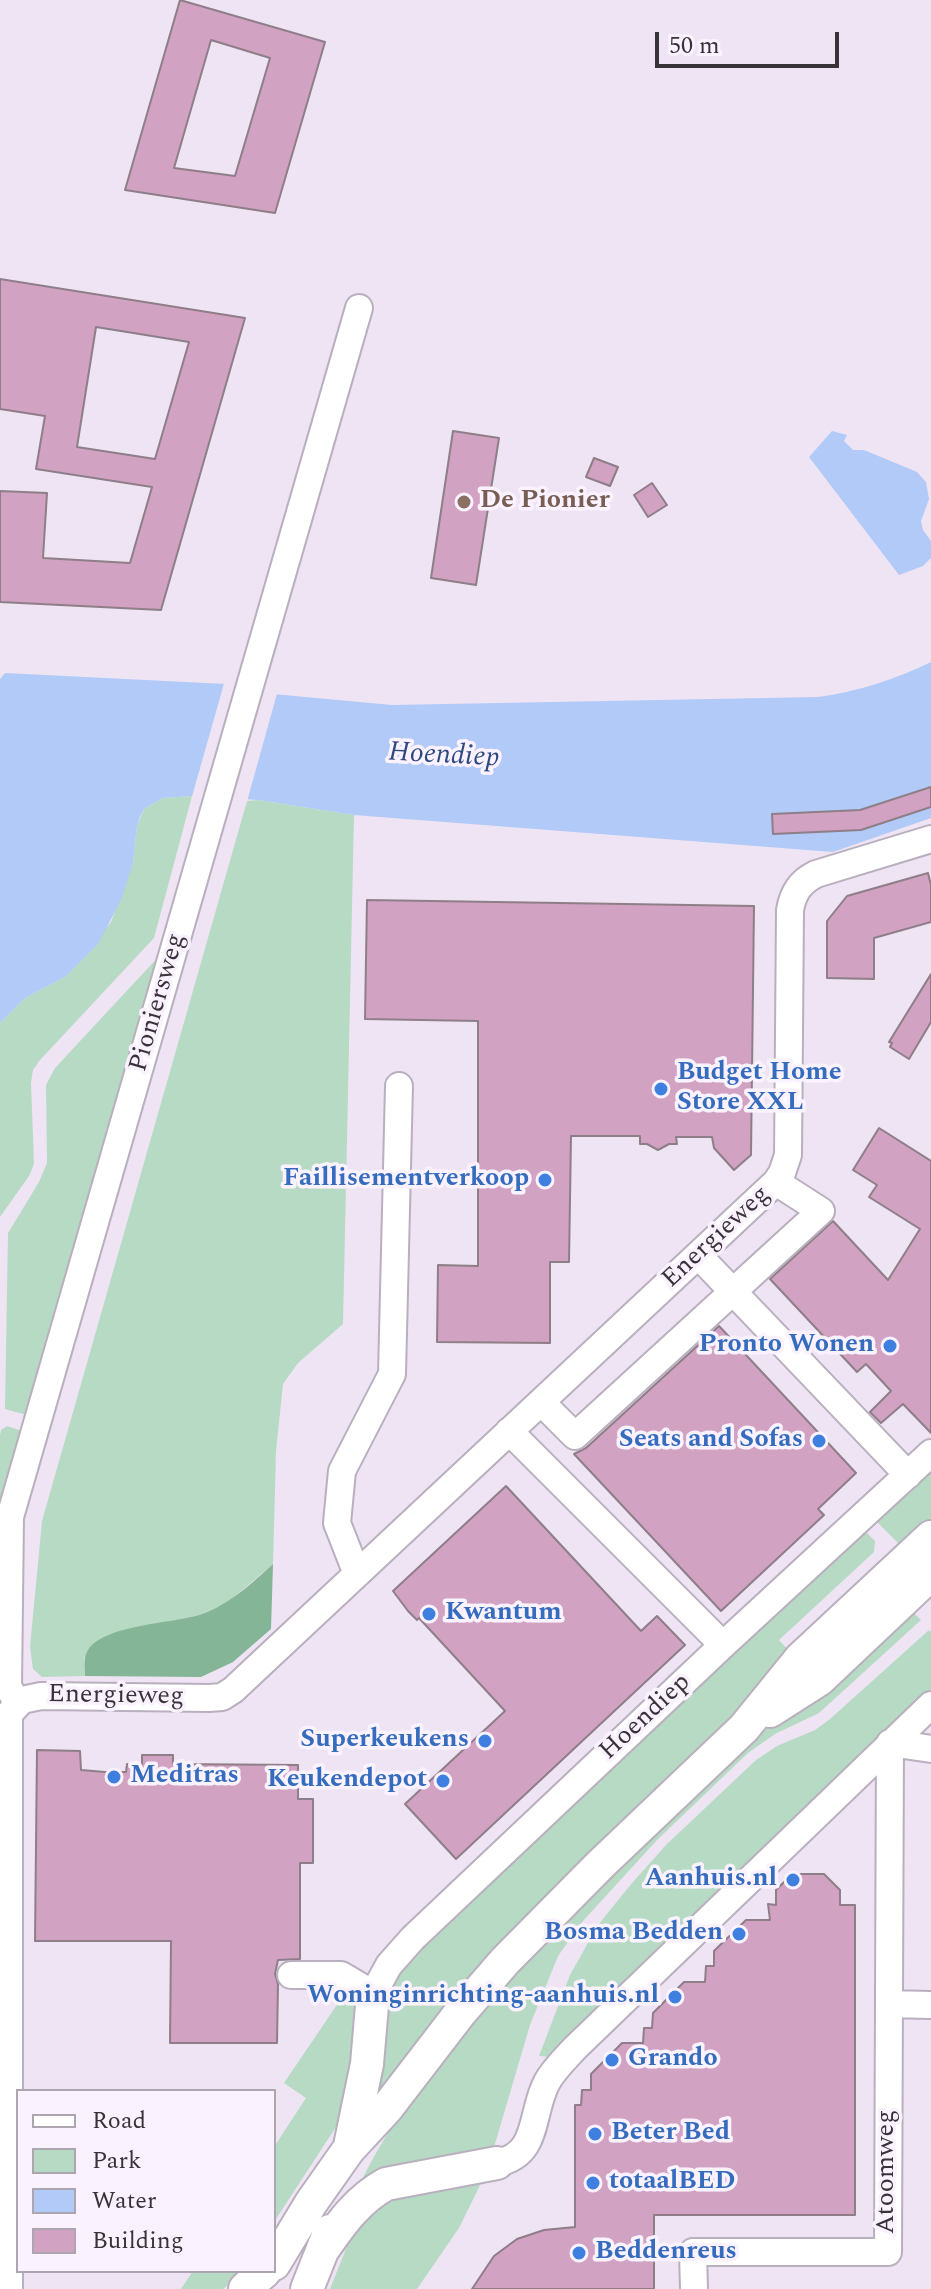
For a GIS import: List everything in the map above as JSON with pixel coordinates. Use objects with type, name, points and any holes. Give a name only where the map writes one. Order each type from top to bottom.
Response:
[{"type":"main road","points":[[276,2260],[349,2149],[387,2108],[460,2013],[505,1961],[601,1864],[744,1728],[800,1659],[931,1537]]},
{"type":"main road","points":[[744,1728],[820,1679],[931,1574]]},
{"type":"main road","points":[[349,2149],[367,2064],[373,1994]]},
{"type":"main road","points":[[307,2289],[387,2108]]},
{"type":"main road","points":[[322,2251],[352,2210],[386,2184],[497,2163]]},
{"type":"main road","points":[[245,2289],[265,2273]]},
{"type":"street","name":"Pioniersweg","points":[[17,1703],[8,1686],[10,1517],[359,308]]},
{"type":"street","name":"Energieweg","points":[[9,2289],[9,1714],[17,1703],[28,1697],[222,1697],[247,1679],[776,1182],[788,1155],[790,910],[794,893],[816,874],[931,839]]},
{"type":"street","points":[[357,1574],[337,1523],[342,1471],[392,1374],[399,1086]]},
{"type":"street","points":[[541,1402],[575,1436],[821,1211],[776,1182]]},
{"type":"street","points":[[698,1255],[908,1475]]},
{"type":"street","points":[[509,1431],[723,1645]]},
{"type":"street","name":"Hoendiep","points":[[373,1994],[389,1965],[413,1938],[931,1453]]},
{"type":"street","points":[[497,2163],[509,2161],[524,2149],[545,2084],[575,2048],[931,1705]]},
{"type":"street","points":[[890,1743],[931,1749]]},
{"type":"street","points":[[890,1743],[889,2004],[931,2005]]},
{"type":"street","points":[[291,1975],[341,1975],[373,1994]]},
{"type":"street","name":"Atoomweg","points":[[694,2289],[693,2252],[888,2252],[889,2004]]},
{"type":"green space","points":[[192,796],[154,938],[33,1070],[34,1164],[0,1217],[0,1023],[25,998],[65,977],[111,922],[133,863],[137,826],[144,809],[163,798]]},
{"type":"green space","points":[[258,800],[354,815],[343,1324],[298,1363],[283,1384],[276,1451],[273,1564],[226,1604],[199,1615],[106,1636],[84,1658],[85,1676],[42,1677],[33,1669],[30,1647],[42,1521],[247,801]]},
{"type":"green space","points":[[162,953],[30,1416],[5,1409],[8,1233],[47,1163],[46,1085],[55,1068]]},
{"type":"green space","points":[[7,1426],[25,1432],[0,1511],[0,1435]]},
{"type":"green space","points":[[931,1462],[931,1528],[906,1551],[872,1517]]},
{"type":"green space","points":[[862,1528],[875,1541],[874,1552],[779,1640],[788,1650],[753,1700],[371,2105],[374,2033],[394,1968]]},
{"type":"green space","points":[[273,1564],[271,1629],[233,1662],[201,1677],[85,1676],[86,1655],[95,1643],[122,1630],[212,1610],[240,1593]]},
{"type":"green space","points":[[908,1607],[921,1620],[819,1713],[775,1734],[748,1753],[657,1840],[583,1921],[558,1956],[530,2025],[492,2154],[357,2190],[398,2116],[423,2082],[476,2015],[534,1953],[710,1779],[768,1728],[830,1680]]},
{"type":"green space","points":[[929,1630],[931,1697],[552,2057],[539,2056],[570,1975],[598,1925],[667,1844],[756,1760],[830,1719]]},
{"type":"green space","points":[[347,1990],[362,1999],[347,2110],[276,2219],[276,2144],[306,2098],[284,2083]]},
{"type":"green space","points":[[486,2173],[459,2228],[417,2289],[330,2289],[351,2236],[387,2196]]},
{"type":"green space","points":[[192,2273],[243,2273],[223,2289],[181,2289]]},
{"type":"water","points":[[832,431],[847,435],[844,441],[853,450],[864,450],[917,472],[926,482],[929,499],[921,521],[931,541],[931,558],[923,566],[899,575],[809,457]]},
{"type":"water","points":[[931,662],[931,818],[833,852],[354,815],[258,800],[192,796],[163,798],[144,809],[140,817],[133,863],[121,900],[98,944],[65,977],[25,998],[0,1023],[0,679],[5,673],[226,684],[230,690],[392,705],[818,697],[876,684]]},
{"type":"pier","points":[[225,680],[232,686],[278,690],[246,805],[191,800]]},
{"type":"building","points":[[180,0],[325,42],[275,213],[125,190]],"holes":[[[211,40],[270,58],[235,176],[174,168]]]},
{"type":"building","points":[[0,279],[245,318],[161,610],[0,602],[0,491],[47,493],[43,558],[130,563],[152,487],[36,469],[45,416],[0,409]],"holes":[[[96,327],[189,342],[155,459],[77,447]]]},
{"type":"building","points":[[453,431],[499,438],[476,585],[431,578]]},
{"type":"building","points":[[594,458],[618,467],[610,486],[586,477]]},
{"type":"building","points":[[652,483],[667,505],[648,517],[634,495]]},
{"type":"building","points":[[931,787],[931,807],[861,830],[773,834],[772,814],[860,810]]},
{"type":"building","points":[[928,873],[931,922],[874,938],[874,979],[827,978],[827,921],[847,896]]},
{"type":"building","points":[[367,900],[754,906],[751,1155],[734,1170],[714,1148],[712,1137],[676,1137],[677,1144],[669,1144],[658,1150],[640,1144],[640,1136],[571,1136],[569,1262],[550,1262],[550,1343],[437,1342],[438,1265],[478,1266],[478,1021],[365,1019]]},
{"type":"building","points":[[931,974],[931,1022],[909,1059],[890,1047],[892,1043],[889,1042]]},
{"type":"building","points":[[879,1128],[931,1161],[931,1433],[903,1404],[881,1423],[870,1412],[891,1391],[866,1364],[857,1372],[770,1279],[833,1221],[888,1280],[920,1229],[869,1197],[877,1185],[853,1170]]},
{"type":"building","points":[[719,1326],[856,1473],[818,1509],[824,1515],[721,1611],[574,1454],[586,1448]]},
{"type":"building","points":[[506,1486],[641,1631],[657,1616],[685,1645],[456,1859],[405,1804],[505,1711],[419,1618],[417,1620],[408,1611],[393,1591]]},
{"type":"building","points":[[37,1750],[80,1751],[81,1770],[105,1772],[126,1772],[127,1764],[142,1764],[142,1755],[173,1755],[173,1764],[298,1765],[298,1799],[313,1799],[313,1863],[300,1863],[300,1959],[278,1960],[275,1974],[278,1984],[277,2043],[170,2043],[171,1941],[35,1941]]},
{"type":"building","points":[[792,1874],[824,1874],[840,1890],[840,1905],[855,1905],[855,2215],[654,2215],[654,2289],[472,2289],[494,2256],[517,2239],[544,2230],[575,2227],[575,2105],[581,2105],[582,2090],[591,2090],[591,2074],[622,2043],[643,2043],[644,2028],[652,2028],[653,2013],[684,1982],[705,1982],[706,1966],[714,1966],[714,1951],[746,1920],[770,1920],[768,1904],[776,1905],[776,1890]]},
{"type":"place","name":"De Pionier","points":[[464,502]]},
{"type":"place","name":"Budget Home Store XXL","points":[[661,1089]]},
{"type":"place","name":"Faillisementverkoop","points":[[545,1180]]},
{"type":"place","name":"Pronto Wonen","points":[[890,1346]]},
{"type":"place","name":"Seats and Sofas","points":[[819,1441]]},
{"type":"place","name":"Kwantum","points":[[429,1614]]},
{"type":"place","name":"Superkeukens","points":[[485,1741]]},
{"type":"place","name":"Meditras","points":[[114,1777]]},
{"type":"place","name":"Keukendepot","points":[[443,1781]]},
{"type":"place","name":"Aanhuis.nl","points":[[793,1880]]},
{"type":"place","name":"Bosma Bedden","points":[[739,1934]]},
{"type":"place","name":"Woninginrichting-aanhuis.nl","points":[[675,1997]]},
{"type":"place","name":"Grando","points":[[612,2060]]},
{"type":"place","name":"Beter Bed","points":[[595,2134]]},
{"type":"place","name":"totaalBED","points":[[593,2183]]},
{"type":"place","name":"Beddenreus","points":[[579,2253]]}]
